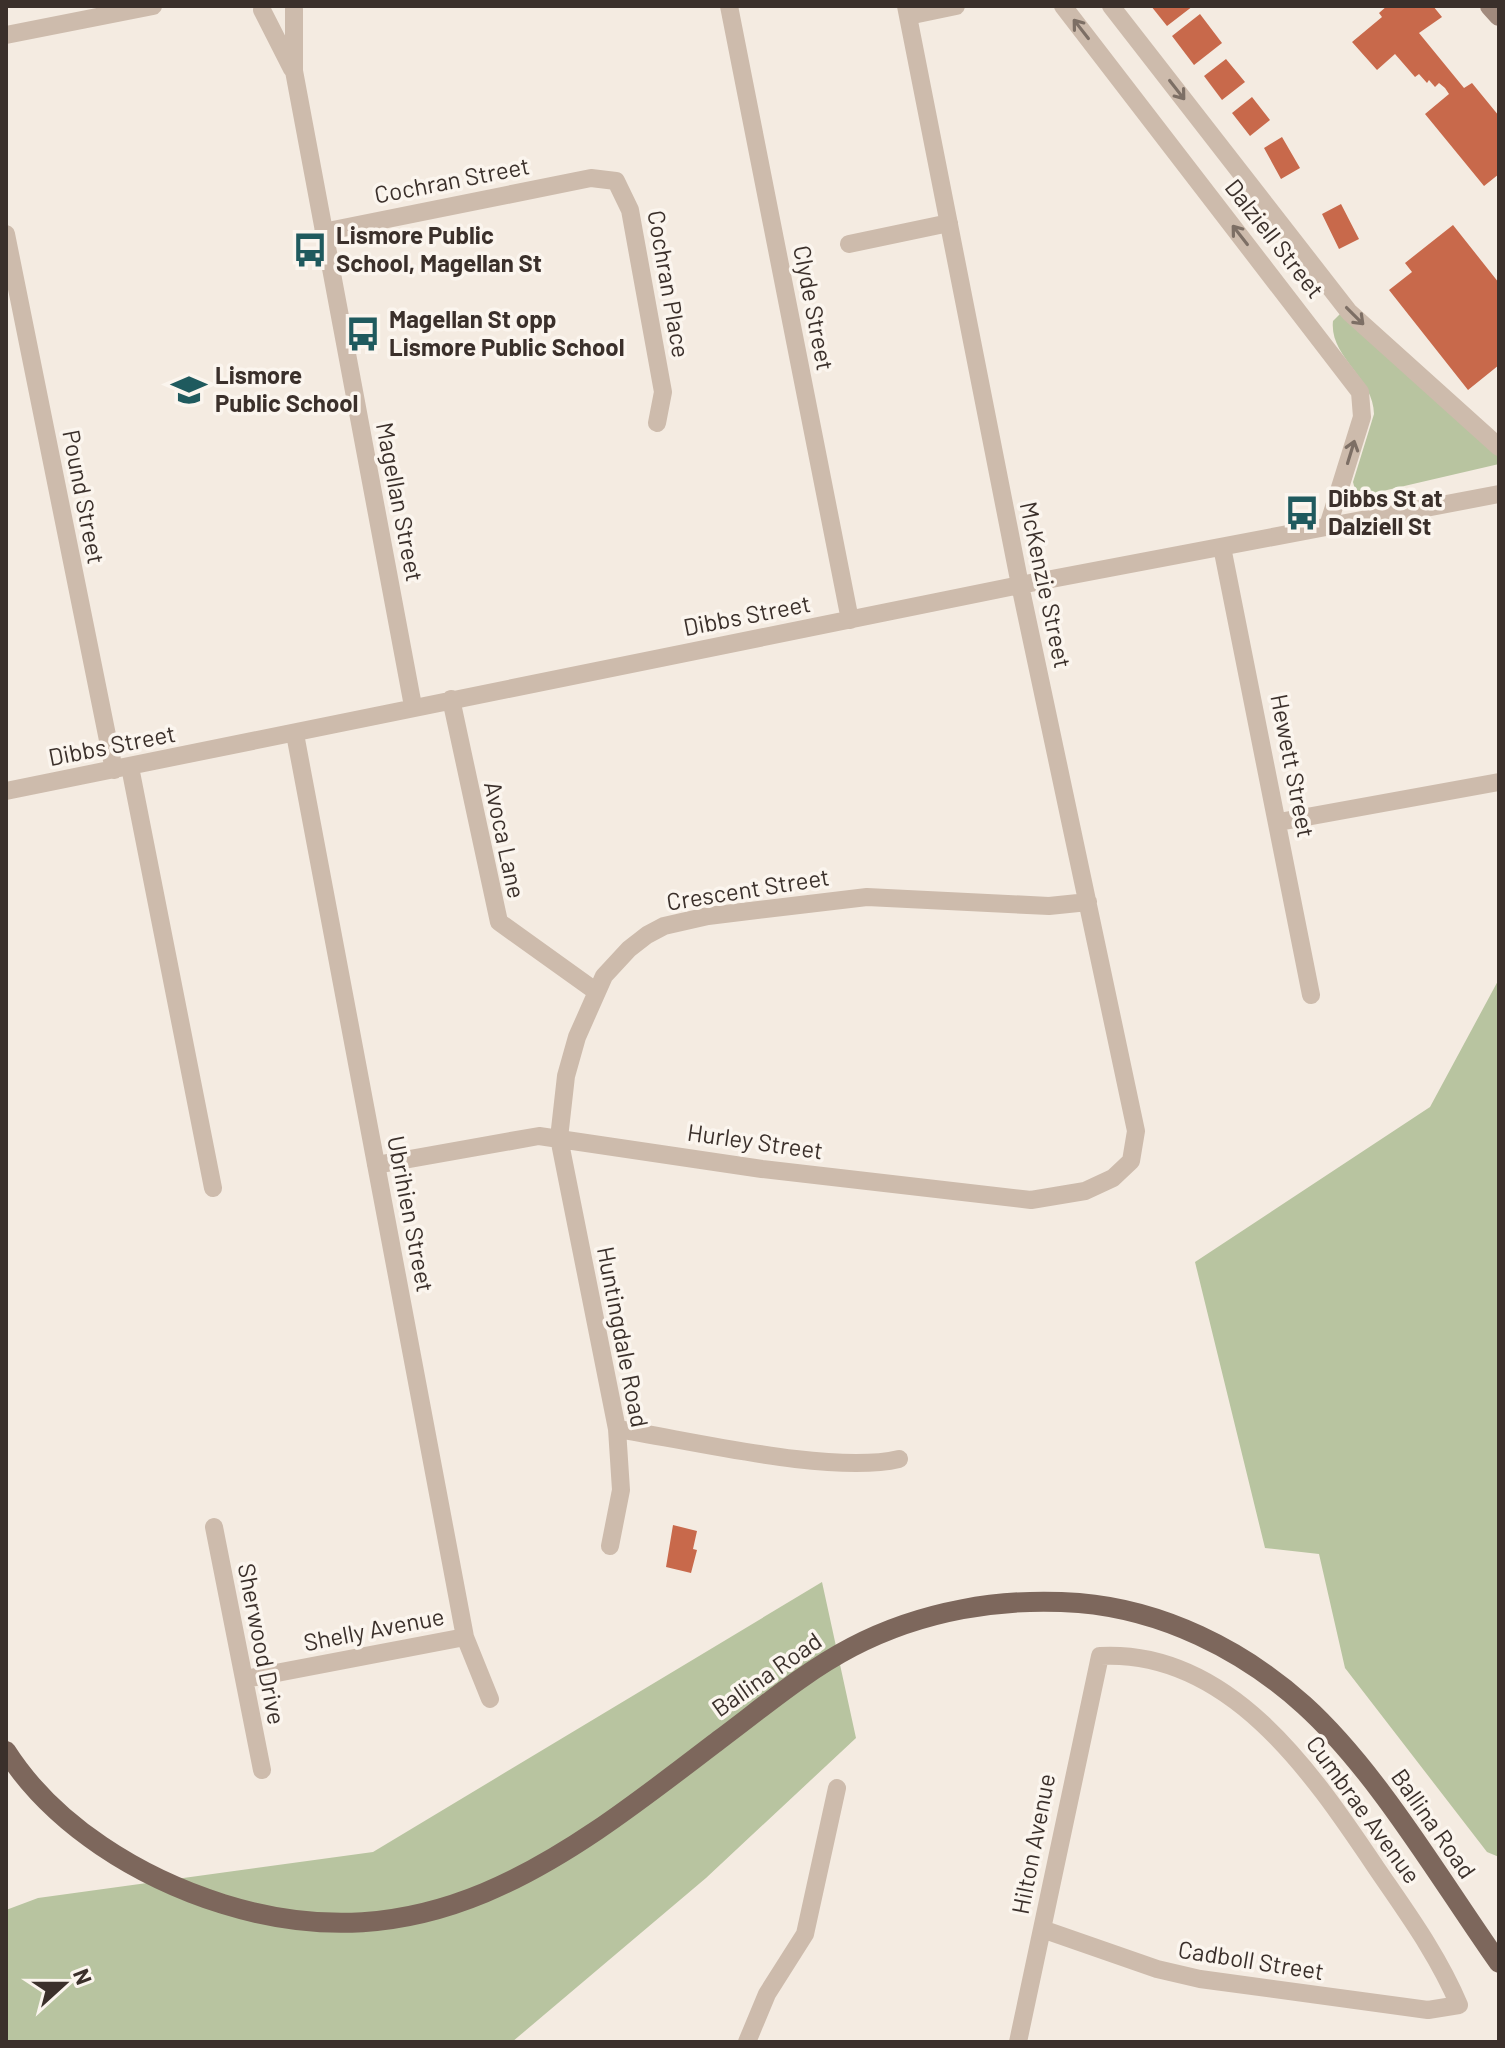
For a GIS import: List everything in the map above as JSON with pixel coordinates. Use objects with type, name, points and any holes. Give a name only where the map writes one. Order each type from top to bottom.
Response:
[{"type":"main road","points":[[1490,6],[1499,16]]},
{"type":"main road","name":"Ballina Road","points":[[6,1751],[54,1808],[117,1855],[156,1878],[196,1895],[277,1917],[352,1922],[395,1918],[441,1909],[497,1891],[552,1860],[803,1679],[875,1636],[963,1609],[1032,1601],[1095,1605],[1154,1618],[1194,1633],[1251,1664],[1308,1709],[1357,1761],[1499,1963]]},
{"type":"street","points":[[6,35],[153,6]]},
{"type":"street","name":"Clyde Street","points":[[729,6],[850,620]]},
{"type":"street","points":[[907,11],[956,6]]},
{"type":"street","name":"Dalziell Street","points":[[1063,6],[1360,392],[1362,417],[1328,526]]},
{"type":"street","name":"Dalziell Street","points":[[1111,6],[1349,312],[1499,447]]},
{"type":"street","points":[[260,8],[279,14],[296,7]]},
{"type":"street","name":"Magellan Street","points":[[296,7],[294,71],[413,706]]},
{"type":"street","name":"Magellan Street","points":[[260,8],[294,71]]},
{"type":"street","name":"McKenzie Street","points":[[907,11],[1020,585],[1136,1131],[1134,1153],[1124,1170]]},
{"type":"street","name":"Cochran Street","points":[[323,232],[591,178]]},
{"type":"street","name":"Cochran Place","points":[[591,178],[616,181],[628,201],[663,392],[657,423]]},
{"type":"street","points":[[849,244],[949,223]]},
{"type":"street","name":"Pound Street","points":[[6,234],[213,1188]]},
{"type":"street","name":"Dibbs Street","points":[[6,791],[1020,585],[1499,494]]},
{"type":"street","name":"Hewett Street","points":[[1222,547],[1311,995]]},
{"type":"street","name":"Avoca Lane","points":[[451,699],[499,922],[594,990]]},
{"type":"street","name":"Ubrihien Street","points":[[295,734],[465,1637],[490,1699]]},
{"type":"street","points":[[1279,822],[1499,782]]},
{"type":"street","name":"Crescent Street","points":[[559,1138],[566,1076],[594,990],[636,942],[664,926],[686,920],[867,897],[1049,906],[1088,902]]},
{"type":"street","name":"Hurley Street","points":[[376,1165],[507,1139],[559,1138],[762,1169],[1031,1200],[1085,1191],[1124,1170]]},
{"type":"street","name":"Huntingdale Road","points":[[559,1138],[617,1429],[621,1490],[610,1546]]},
{"type":"street","points":[[617,1429],[794,1457],[872,1464],[899,1459]]},
{"type":"street","name":"Sherwood Drive","points":[[214,1527],[262,1770]]},
{"type":"street","name":"Shelly Avenue","points":[[245,1679],[465,1637]]},
{"type":"street","name":"Cumbrae Avenue","points":[[1100,1656],[1134,1654],[1170,1666],[1222,1693],[1269,1727],[1324,1791],[1443,1966],[1459,2005]]},
{"type":"street","name":"Hilton Avenue","points":[[1018,2042],[1100,1656]]},
{"type":"street","points":[[747,2042],[767,1994],[805,1934],[837,1788]]},
{"type":"street","name":"Cadboll Street","points":[[1042,1929],[1157,1969],[1200,1979],[1428,2010],[1459,2005]]},
{"type":"green space","points":[[1341,313],[1499,455],[1499,464],[1357,497],[1353,482],[1374,414],[1367,389],[1344,357],[1334,334],[1333,321]]},
{"type":"green space","points":[[1499,979],[1499,1857],[1487,1852],[1345,1668],[1319,1554],[1265,1548],[1195,1262],[1430,1107]]},
{"type":"green space","points":[[822,1582],[856,1738],[706,1878],[512,2042],[6,2042],[6,1910],[38,1898],[373,1852]]},
{"type":"building","points":[[1151,6],[1193,6],[1167,26]]},
{"type":"building","points":[[1387,6],[1433,6],[1442,17],[1419,33],[1464,88],[1472,83],[1499,116],[1499,174],[1484,186],[1425,114],[1449,94],[1445,88],[1439,83],[1435,87],[1429,80],[1427,83],[1419,74],[1415,77],[1395,54],[1377,70],[1352,42],[1382,17],[1379,13]]},
{"type":"building","points":[[1200,14],[1222,43],[1194,65],[1172,36]]},
{"type":"building","points":[[1226,59],[1245,82],[1222,100],[1204,76]]},
{"type":"building","points":[[1252,97],[1270,120],[1250,136],[1232,113]]},
{"type":"building","points":[[1282,137],[1300,168],[1281,179],[1264,148]]},
{"type":"building","points":[[1341,204],[1359,239],[1339,249],[1322,214]]},
{"type":"building","points":[[1453,225],[1499,283],[1499,365],[1468,390],[1389,290],[1412,272],[1405,263]]},
{"type":"building","points":[[673,1525],[697,1531],[693,1549],[697,1550],[691,1573],[666,1567]]},
{"type":"place","name":"Lismore Public School, Magellan St","points":[[310,250]]},
{"type":"place","name":"Magellan St opp Lismore Public School","points":[[363,334]]},
{"type":"place","name":"Lismore Public School","points":[[189,390]]},
{"type":"place","name":"Dibbs St at Dalziell St","points":[[1302,513]]}]
